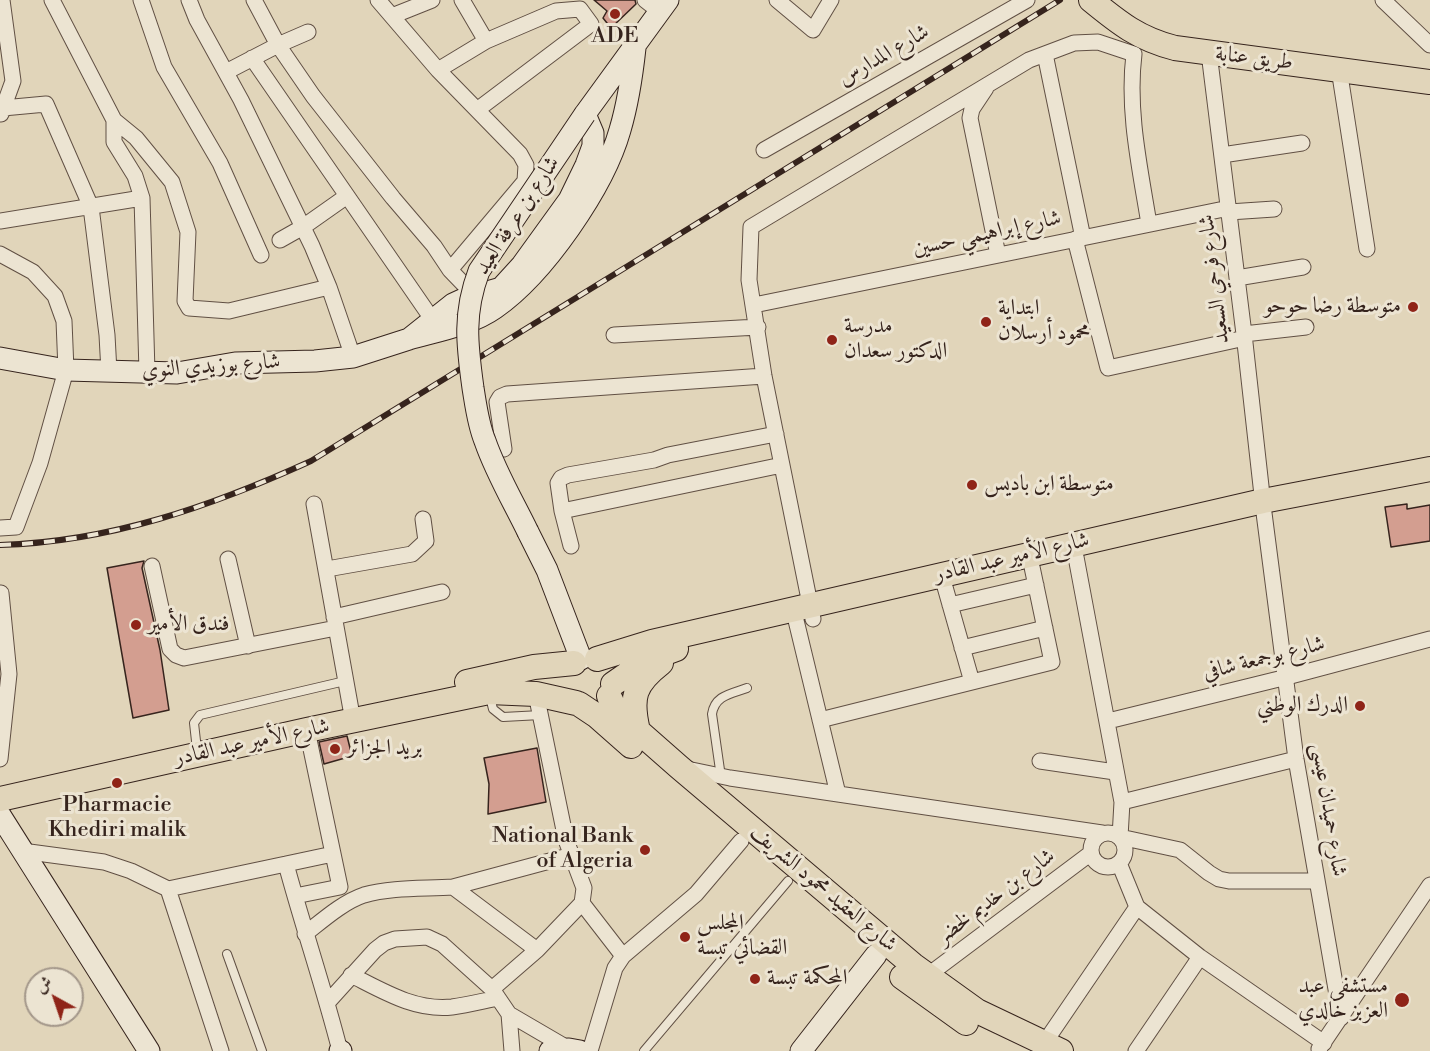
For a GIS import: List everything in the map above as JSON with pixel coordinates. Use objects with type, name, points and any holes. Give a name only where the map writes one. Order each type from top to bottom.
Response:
[{"type":"main road","name":"طريق عنابة","points":[[1091,0],[1127,28],[1157,44],[1430,82]]},
{"type":"main road","name":"شارع الأمير عبد القادر","points":[[0,799],[307,730],[352,714],[534,667],[584,660],[652,642],[803,613],[1430,469]]},
{"type":"main road","name":"شارع الأمير عبد القادر","points":[[611,690],[649,659],[803,613],[947,596],[1034,576],[1076,556],[1263,507],[1370,495],[1430,483]]},
{"type":"main road","points":[[638,731],[634,704],[637,688],[646,675],[680,648]]},
{"type":"main road","points":[[584,660],[609,669],[611,690],[600,705],[584,707],[578,704],[570,698],[564,684],[568,668],[584,660]]},
{"type":"main road","name":"شارع العقيد محمود الشريف","points":[[611,690],[614,707],[638,731],[927,976],[977,1011],[1037,1047]]},
{"type":"main road","name":"شارع الأمير عبد القادر","points":[[0,785],[196,741],[489,692],[538,705],[578,704]]},
{"type":"main road","name":"شارع العقيد محمود الشريف","points":[[578,704],[597,716],[903,979],[950,1013],[981,1031],[1037,1047]]},
{"type":"street","points":[[52,0],[114,120],[136,138],[172,182],[188,232],[185,301],[189,308],[229,311],[329,287]]},
{"type":"street","points":[[141,0],[164,67],[220,163],[261,255]]},
{"type":"street","points":[[189,0],[197,20],[241,100],[303,227],[329,287],[353,357]]},
{"type":"street","points":[[254,0],[278,45],[314,96],[393,198],[434,246],[450,270],[474,296],[494,309]]},
{"type":"street","points":[[378,0],[438,70],[520,154],[526,165],[525,181],[450,270]]},
{"type":"street","points":[[392,16],[432,0]]},
{"type":"street","points":[[462,0],[486,41]]},
{"type":"street","points":[[777,0],[813,30],[831,0]]},
{"type":"street","name":"شارع المدارس","points":[[764,150],[1027,0]]},
{"type":"street","points":[[1383,0],[1430,45]]},
{"type":"street","name":"شارع بن عرفة العيد","points":[[584,660],[547,570],[484,440],[477,413],[466,344],[467,316],[471,292],[479,271],[589,109],[635,48],[657,4]]},
{"type":"street","points":[[438,70],[486,41],[556,11],[581,5],[591,24],[477,110]]},
{"type":"street","points":[[2,9],[13,81],[2,112]]},
{"type":"street","points":[[226,72],[308,32]]},
{"type":"street","points":[[838,794],[820,720],[782,465],[764,376],[749,280],[751,227],[1029,60],[1074,43],[1098,42],[1134,54],[1131,105],[1149,224]]},
{"type":"street","name":"شارع بوزيدي النوي","points":[[4,355],[66,370],[109,372],[177,373],[235,363],[315,362],[353,357],[464,323],[494,309],[524,285],[568,231],[599,178],[620,131],[631,82],[635,48]]},
{"type":"street","name":"شارع فرحي السعيد","points":[[1209,53],[1263,507]]},
{"type":"street","points":[[1045,54],[1079,238],[1108,368],[1244,336],[1306,327]]},
{"type":"street","points":[[252,58],[432,319]]},
{"type":"street","points":[[1339,69],[1367,249]]},
{"type":"street","points":[[990,83],[972,109],[970,118],[998,255]]},
{"type":"street","points":[[2,112],[46,104],[91,207],[107,335],[109,372]]},
{"type":"street","points":[[589,109],[605,113],[620,131]]},
{"type":"street","name":"شارع بوزيدي النوي","points":[[409,339],[453,304],[501,288],[510,280],[569,200],[593,146],[589,109]]},
{"type":"street","points":[[114,120],[114,142],[135,176],[142,198],[147,372]]},
{"type":"street","points":[[1222,155],[1302,143]]},
{"type":"street","points":[[280,240],[348,196]]},
{"type":"street","points":[[0,221],[142,198]]},
{"type":"street","name":"شارع إبراهيمي حسين","points":[[754,305],[1149,224],[1229,210],[1274,208]]},
{"type":"street","points":[[0,254],[33,272],[55,296],[64,321],[66,370],[40,463],[16,527],[0,528]]},
{"type":"street","points":[[1237,278],[1303,267]]},
{"type":"street","points":[[614,335],[758,327]]},
{"type":"street","points":[[504,448],[497,402],[507,393],[764,376]]},
{"type":"street","points":[[572,546],[562,511],[558,483],[561,478],[776,434]]},
{"type":"street","points":[[562,511],[782,465]]},
{"type":"street","points":[[314,504],[352,714]]},
{"type":"street","name":"شارع حميدان عيسى","points":[[1263,507],[1296,759],[1341,1018]]},
{"type":"street","points":[[327,569],[412,554],[426,541],[423,519]]},
{"type":"street","points":[[1076,556],[1122,802],[1120,837],[1125,847],[1123,859],[1114,866],[1102,866],[1093,859],[1091,844],[1102,833]]},
{"type":"street","points":[[228,560],[248,646]]},
{"type":"street","points":[[152,566],[170,649],[183,658],[248,646],[442,592]]},
{"type":"street","points":[[820,720],[1052,662],[1034,576]]},
{"type":"street","points":[[0,759],[9,674],[1,593]]},
{"type":"street","points":[[947,596],[972,682]]},
{"type":"street","points":[[962,648],[1045,628]]},
{"type":"street","name":"شارع بوجمعة شافي","points":[[1108,721],[1430,639]]},
{"type":"street","points":[[351,975],[410,1003],[430,1007],[452,1007],[495,993],[582,903],[584,888],[561,816],[538,705]]},
{"type":"street","points":[[307,730],[344,905]]},
{"type":"street","points":[[1122,802],[1296,759]]},
{"type":"street","points":[[1040,761],[1115,772]]},
{"type":"street","points":[[679,767],[721,777],[1102,833],[1111,832],[1120,837],[1180,850],[1219,879],[1229,881],[1317,881]]},
{"type":"street","points":[[0,815],[149,1051]]},
{"type":"street","points":[[590,1051],[615,968],[622,956],[696,894],[741,841]]},
{"type":"street","points":[[22,851],[104,862],[131,871],[168,889],[333,854]]},
{"type":"street","name":"شارع بن خديم لخضر","points":[[927,976],[1091,853]]},
{"type":"street","points":[[305,933],[344,905],[363,895],[453,886],[572,855]]},
{"type":"street","points":[[1119,863],[1137,907],[1321,1047],[1430,885]]},
{"type":"street","points":[[286,864],[341,1051]]},
{"type":"street","points":[[453,886],[537,950]]},
{"type":"street","points":[[295,896],[340,887]]},
{"type":"street","points":[[168,889],[221,1051]]},
{"type":"street","points":[[582,903],[622,956]]},
{"type":"street","points":[[1037,1047],[1137,907]]},
{"type":"street","points":[[328,1002],[351,975],[384,943],[395,939],[426,937],[442,944],[495,993],[509,1014],[566,1050]]},
{"type":"street","points":[[801,1051],[876,955]]},
{"type":"street","points":[[1136,1051],[1200,957]]},
{"type":"street","points":[[509,1014],[512,1051]]},
{"type":"lane","points":[[196,741],[194,723],[200,715],[345,681]]},
{"type":"lane","points":[[721,777],[711,714],[713,705],[718,698],[747,688]]},
{"type":"lane","points":[[644,1051],[788,881]]},
{"type":"lane","points":[[226,954],[262,1051]]},
{"type":"building","name":"ADE","points":[[594,0],[635,0],[636,4],[611,28],[603,18],[607,11]]},
{"type":"building","points":[[1407,504],[1407,509],[1430,505],[1430,541],[1391,547],[1385,507]]},
{"type":"building","name":"فندق الأمير","points":[[144,561],[142,568],[160,650],[169,710],[133,718],[107,568]]},
{"type":"building","name":"بريد الجزائر","points":[[347,736],[352,756],[324,764],[319,742]]},
{"type":"building","points":[[537,748],[546,802],[488,814],[489,784],[484,758]]},
{"type":"railway","points":[[0,545],[81,537],[160,519],[236,493],[311,461],[1060,0]]},
{"type":"place","name":"ADE","points":[[615,14]]},
{"type":"place","name":"متوسطة رضا حوحو","points":[[1413,307]]},
{"type":"place","name":"ابتداية محمود أرسلان","points":[[986,322]]},
{"type":"place","name":"مدرسة الدكتور سعدان","points":[[832,340]]},
{"type":"place","name":"متوسطة ابن باديس","points":[[972,485]]},
{"type":"place","name":"فندق الأمير","points":[[136,625]]},
{"type":"place","name":"الدرك الوطني","points":[[1360,706]]},
{"type":"place","name":"بريد الجزائر","points":[[335,749]]},
{"type":"place","name":"Pharmacie Khediri malik","points":[[117,783]]},
{"type":"place","name":"National Bank of Algeria","points":[[645,850]]},
{"type":"place","name":"المجلس القضائي تبسة","points":[[685,937]]},
{"type":"place","name":"المحكمة تبسة","points":[[755,979]]},
{"type":"place","name":"مستشفى عبد العزبز خالدي","points":[[1402,1000]]}]
